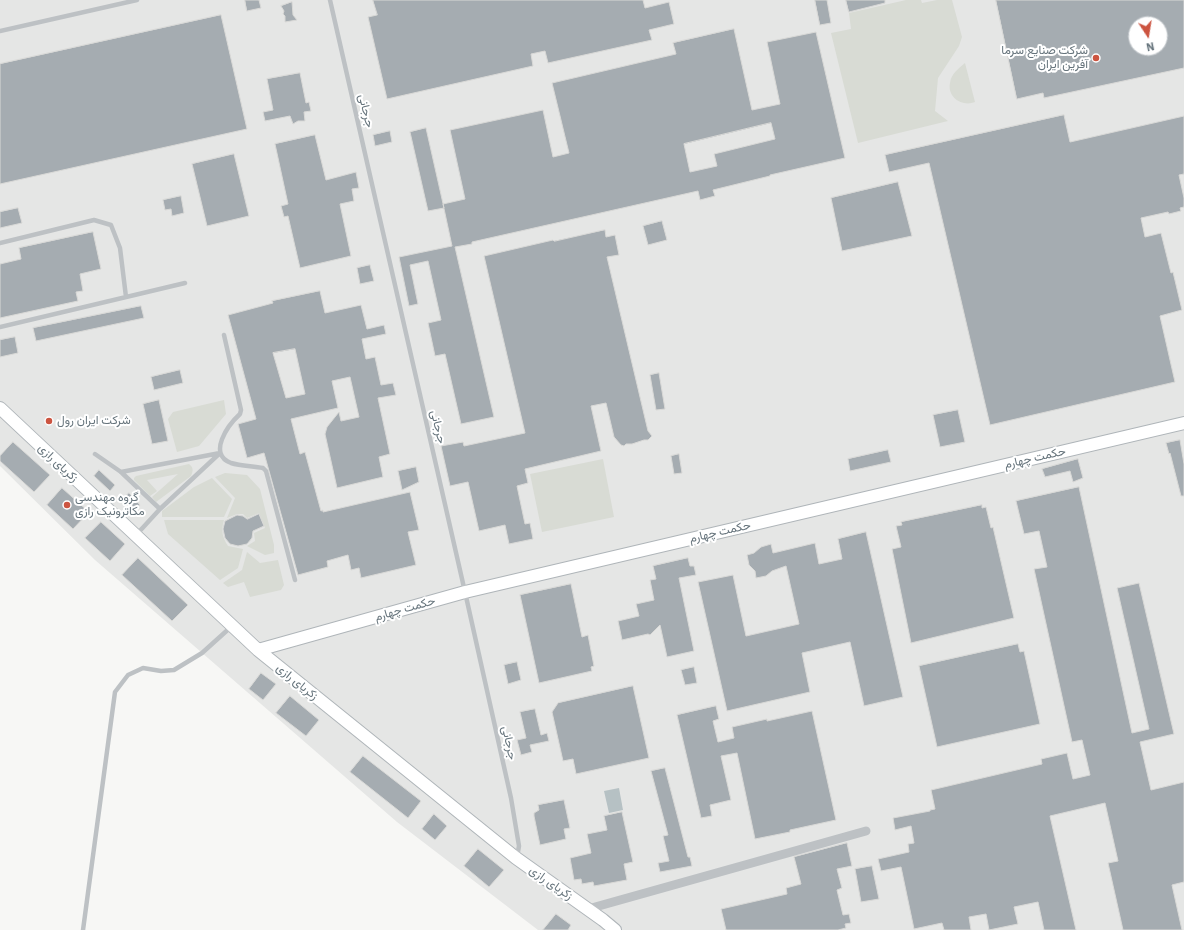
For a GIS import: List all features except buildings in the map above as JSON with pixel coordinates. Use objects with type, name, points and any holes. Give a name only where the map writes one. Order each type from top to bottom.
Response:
[{"type":"street","name":"زکریای رازی","points":[[0,408],[258,650],[516,858],[615,930]]},
{"type":"street","name":"حکمت چهارم","points":[[258,650],[465,592],[1184,423]]},
{"type":"street","points":[[588,909],[866,831]]},
{"type":"lane","points":[[0,31],[137,0]]},
{"type":"lane","name":"جرجانی","points":[[330,0],[511,798],[519,846],[516,858]]},
{"type":"lane","points":[[0,243],[94,220],[111,225],[120,248],[126,297]]},
{"type":"lane","points":[[0,326],[185,283]]},
{"type":"lane","points":[[224,335],[241,410],[240,414],[222,439],[219,447],[220,453],[225,459],[232,463],[263,468],[266,471],[294,580]]},
{"type":"lane","points":[[121,472],[220,453]]},
{"type":"lane","points":[[136,535],[160,509],[220,453]]},
{"type":"lane","points":[[95,454],[121,472],[160,509]]},
{"type":"lane","points":[[83,930],[115,692],[128,675],[142,668],[161,671],[174,670],[202,653],[232,626]]},
{"type":"shaded area","points":[[0,0],[1184,0],[1184,930],[538,930],[397,822],[95,560],[0,466]]},
{"type":"shaded area","points":[[906,0],[921,0],[922,3],[937,0],[952,0],[962,37],[959,46],[938,78],[935,111],[948,121],[858,143],[831,33],[851,29],[849,13]]},
{"type":"shaded area","points":[[965,63],[975,102],[970,103],[961,102],[953,97],[950,88],[952,77]]},
{"type":"shaded area","points":[[224,400],[226,414],[199,446],[177,452],[168,419],[173,412]]},
{"type":"shaded area","points":[[603,459],[614,517],[542,532],[530,474]]},
{"type":"shaded area","points":[[189,464],[193,470],[191,476],[156,502],[152,497],[178,474],[147,480],[157,491],[150,496],[134,480],[136,476]]},
{"type":"shaded area","points":[[225,473],[247,475],[260,489],[274,545],[274,553],[265,555],[247,546],[255,541],[254,533],[265,528],[259,513],[247,518],[243,514],[237,514],[227,518],[235,498],[215,477]]},
{"type":"shaded area","points":[[212,478],[232,499],[224,517],[162,517],[162,511],[194,487]]},
{"type":"shaded area","points":[[164,520],[224,520],[224,540],[228,546],[243,549],[238,568],[220,580],[168,534]]},
{"type":"shaded area","points":[[247,552],[260,563],[278,560],[284,585],[281,590],[250,597],[244,582],[228,587],[223,583],[242,570]]},
{"type":"shaded area","points":[[619,788],[623,810],[609,813],[604,791]]},
{"type":"place","name":"شرکت صنایع سرما آفرین ایران","points":[[1096,58]]},
{"type":"place","name":"شرکت ایران رول","points":[[49,421]]},
{"type":"place","name":"گروه مهندسی مکاترونیک رازی","points":[[67,505]]}]
